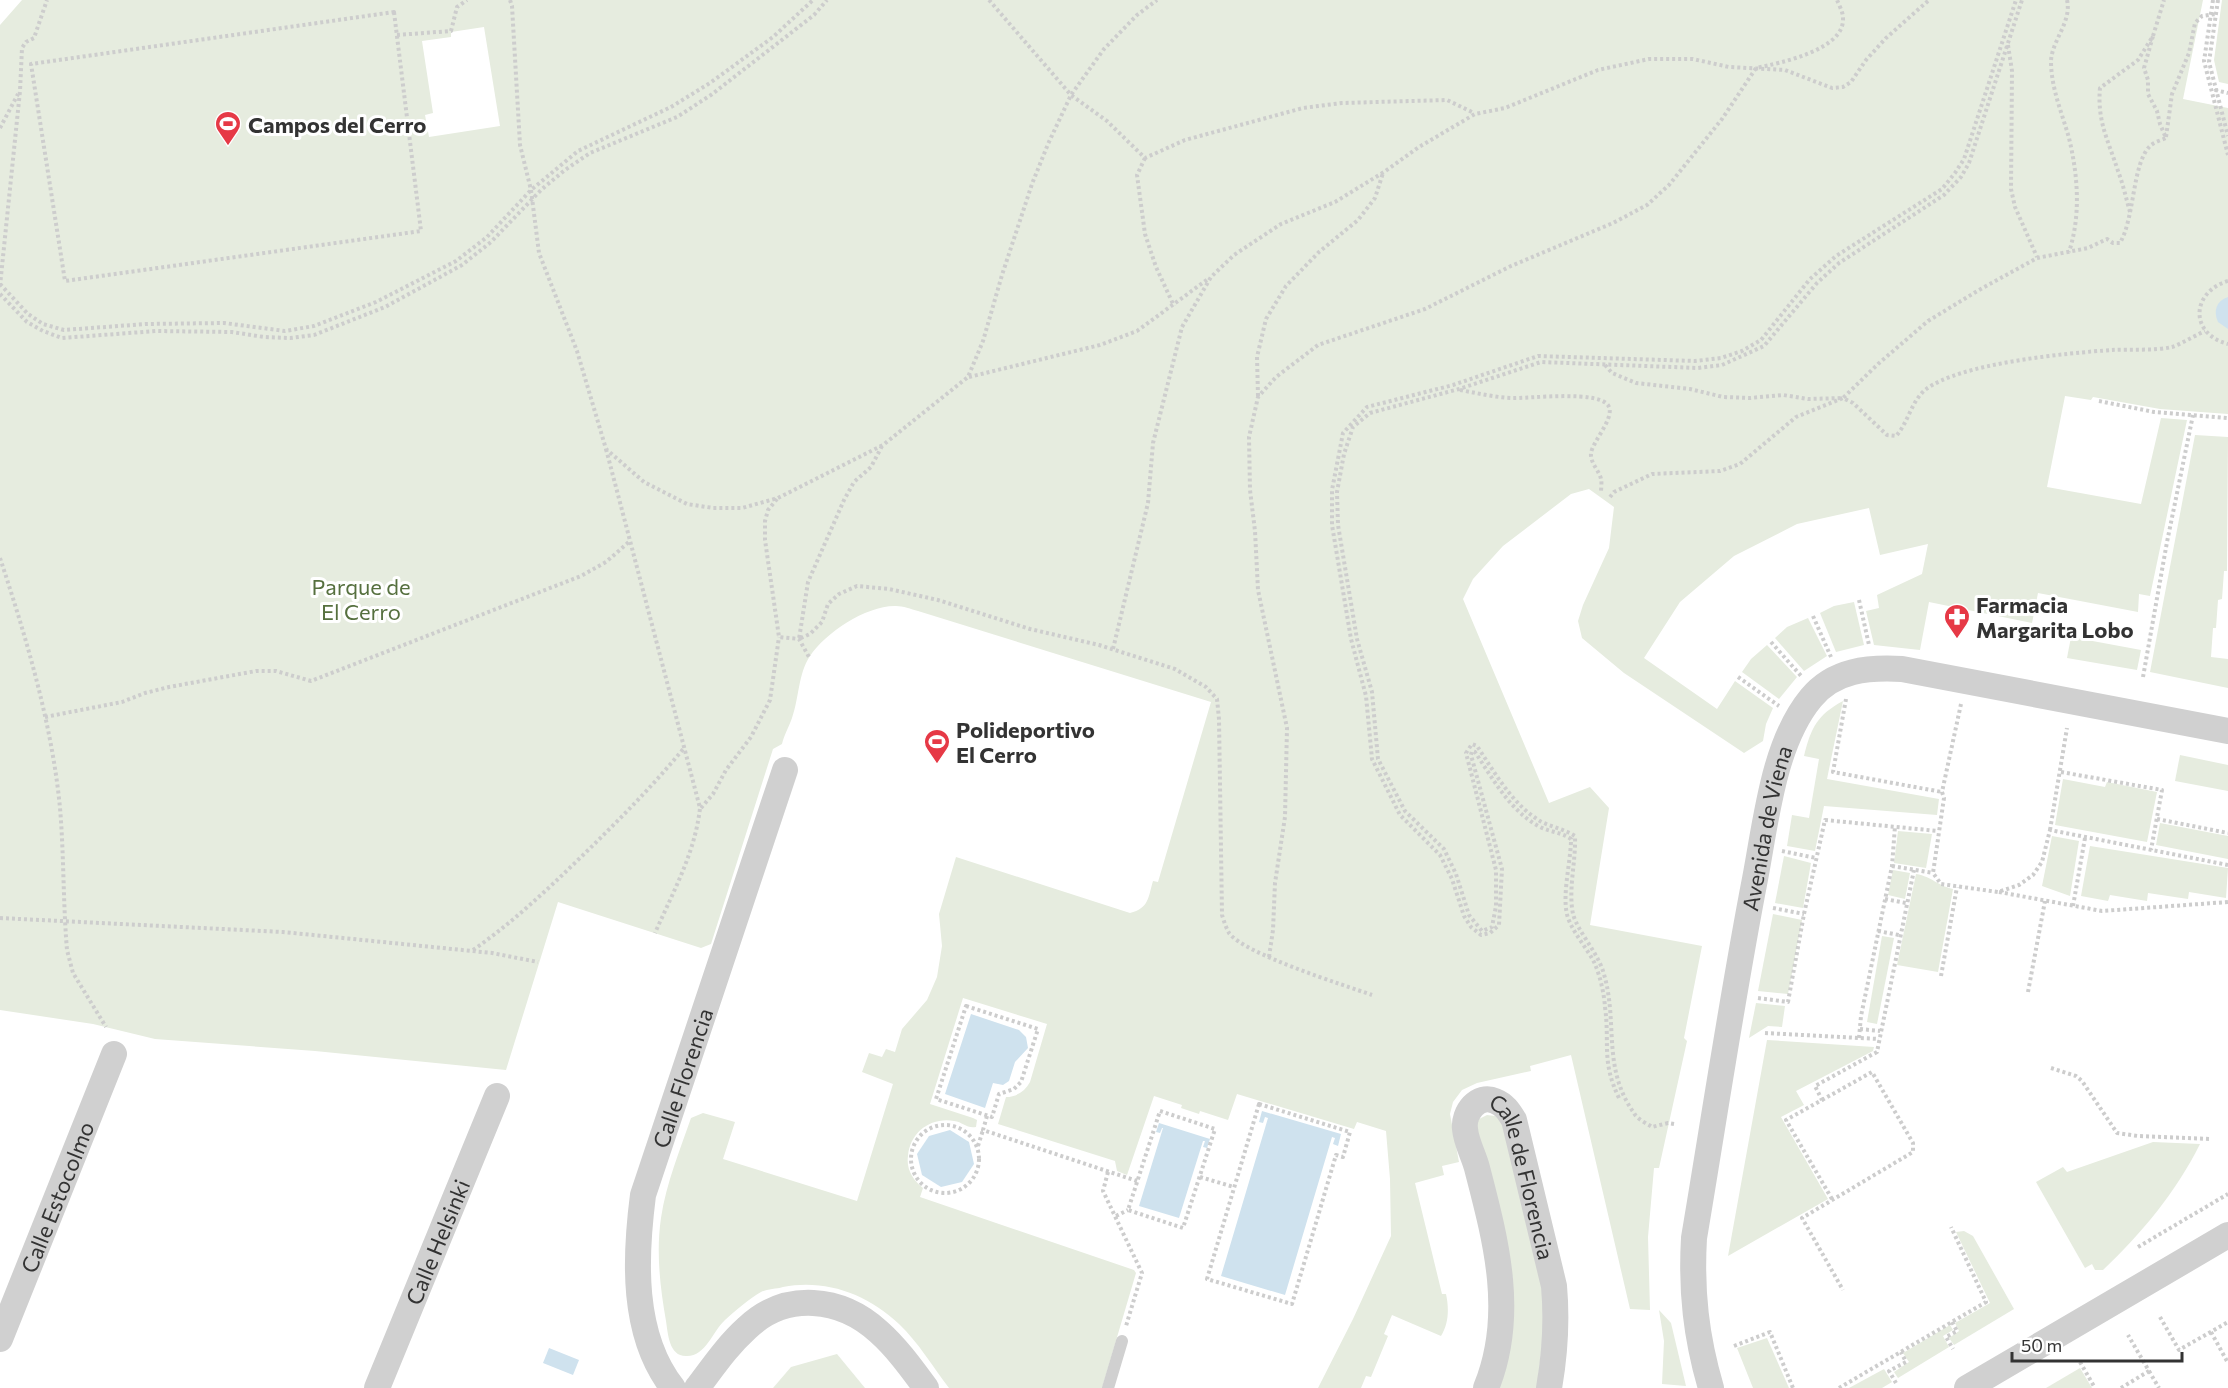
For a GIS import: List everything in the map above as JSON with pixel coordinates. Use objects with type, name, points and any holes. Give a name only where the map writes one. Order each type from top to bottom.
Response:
[{"type":"street","name":"Avenida de Viena","points":[[1711,1388],[1703,1362],[1695,1318],[1692,1275],[1694,1238],[1737,972],[1769,806],[1781,755],[1796,722],[1811,698],[1831,680],[1849,673],[1867,669],[1902,669],[2228,731]]},
{"type":"street","name":"Calle Florencia","points":[[672,1388],[664,1378],[650,1346],[642,1313],[638,1274],[638,1235],[643,1195],[784,770]]},
{"type":"street","name":"Calle Estocolmo","points":[[0,1339],[114,1054]]},
{"type":"street","name":"Calle Helsinki","points":[[377,1388],[497,1096]]},
{"type":"street","name":"Calle de Florencia","points":[[1486,1388],[1500,1332],[1502,1280],[1477,1168],[1465,1129],[1466,1116],[1473,1106],[1484,1099],[1495,1100],[1506,1108],[1514,1120],[1554,1286],[1557,1312],[1549,1388]]},
{"type":"street","points":[[1967,1388],[2228,1235]]},
{"type":"street","points":[[697,1388],[726,1349],[748,1326],[783,1305],[803,1301],[844,1308],[862,1318],[880,1332],[926,1388]]},
{"type":"lane","points":[[1108,1388],[1122,1341]]},
{"type":"path","points":[[47,0],[34,38],[26,42],[22,48],[20,91],[0,285],[28,314],[43,324],[64,330],[146,324],[224,323],[285,331],[314,326],[375,302],[456,261],[487,237],[531,190],[578,151],[671,107],[710,83],[773,37],[813,0]]},
{"type":"path","points":[[397,35],[451,31],[457,7],[467,0]]},
{"type":"path","points":[[510,0],[520,146],[531,190],[539,253],[577,351],[606,449],[700,808],[698,829],[692,850],[655,933]]},
{"type":"path","points":[[0,294],[27,322],[62,338],[165,331],[232,332],[272,338],[314,335],[385,307],[462,265],[491,242],[565,170],[590,153],[677,117],[711,95],[814,15],[827,0]]},
{"type":"path","points":[[989,0],[1071,95],[1107,121],[1145,158]]},
{"type":"path","points":[[968,377],[983,341],[1032,184],[1071,95],[1104,49],[1137,15],[1157,0]]},
{"type":"path","points":[[1258,397],[1276,377],[1318,345],[1425,309],[1511,266],[1613,224],[1647,205],[1669,185],[1722,119],[1756,69],[1804,55],[1826,45],[1840,31],[1843,17],[1837,0]]},
{"type":"path","points":[[606,449],[644,482],[687,504],[742,508],[778,498],[883,445],[968,377],[1100,345],[1137,331],[1174,306],[1234,255],[1281,224],[1335,202],[1419,147],[1475,114],[1505,108],[1598,70],[1648,59],[1693,59],[1729,67],[1785,70],[1832,88],[1843,87],[1851,82],[1866,60],[1886,38],[1929,0]]},
{"type":"path","points":[[1619,1098],[1607,1064],[1605,1007],[1600,980],[1594,963],[1568,916],[1566,894],[1571,839],[1540,826],[1515,808],[1472,751],[1471,755],[1502,869],[1499,925],[1490,933],[1481,935],[1471,927],[1464,916],[1452,879],[1440,855],[1400,814],[1372,759],[1366,696],[1351,639],[1332,525],[1332,490],[1343,433],[1366,407],[1453,385],[1538,356],[1695,361],[1721,358],[1742,351],[1761,340],[1810,279],[1827,264],[1942,189],[1955,173],[1964,159],[2016,0]]},
{"type":"path","points":[[1674,1124],[1668,1123],[1652,1127],[1634,1115],[1615,1074],[1611,1046],[1610,1006],[1604,974],[1574,916],[1571,896],[1575,836],[1541,821],[1518,804],[1477,746],[1472,744],[1468,747],[1466,753],[1496,870],[1496,906],[1492,927],[1482,931],[1469,915],[1456,874],[1444,849],[1405,811],[1378,759],[1372,692],[1357,639],[1338,525],[1337,492],[1344,454],[1353,427],[1370,413],[1459,389],[1541,362],[1698,368],[1722,365],[1764,346],[1817,283],[1839,263],[1944,195],[1961,177],[1969,163],[2022,0]]},
{"type":"path","points":[[2067,0],[2069,7],[2066,20],[2051,54],[2051,74],[2069,139],[2075,175],[2077,202],[2075,232],[2069,253]]},
{"type":"path","points":[[2164,0],[2144,68],[2148,80],[2148,94],[2157,111],[2166,138]]},
{"type":"path","points":[[2213,0],[2214,14],[2209,62],[2228,136]]},
{"type":"path","points":[[2218,0],[2204,61],[2228,155]]},
{"type":"path","points":[[394,12],[397,35],[422,231],[65,281],[31,64],[394,12]]},
{"type":"path","points":[[2166,138],[2172,94],[2189,53],[2195,22],[2202,16],[2214,14]]},
{"type":"path","points":[[2131,216],[2098,108],[2100,88],[2138,60],[2152,36]]},
{"type":"path","points":[[2008,45],[2012,70],[2011,189],[2015,207],[2037,258]]},
{"type":"path","points":[[2215,90],[2228,93]]},
{"type":"path","points":[[0,128],[20,91]]},
{"type":"path","points":[[1174,306],[1144,234],[1137,175],[1145,158],[1185,140],[1303,108],[1342,103],[1447,100],[1475,114]]},
{"type":"path","points":[[1610,497],[1614,492],[1652,474],[1720,471],[1740,464],[1796,417],[1843,398],[1928,321],[2037,258],[2088,248],[2108,239],[2113,243],[2120,243],[2131,216],[2139,165],[2150,146],[2166,138]]},
{"type":"path","points":[[1269,957],[1273,930],[1275,883],[1285,817],[1287,728],[1258,590],[1250,490],[1249,437],[1258,397],[1257,357],[1266,319],[1286,285],[1319,252],[1358,220],[1375,198],[1383,172]]},
{"type":"path","points":[[1113,650],[1148,503],[1153,443],[1179,337],[1182,327],[1210,277]]},
{"type":"path","points":[[2228,281],[2212,287],[2205,294],[2200,307],[2200,320],[2205,331],[2216,341],[2228,344]]},
{"type":"path","points":[[1604,364],[1612,373],[1636,383],[1690,388],[1723,397],[1750,398],[1783,395],[1808,399],[1843,398],[1853,403],[1887,435],[1896,436],[1924,391],[1944,380],[1981,369],[2047,356],[2171,347],[2205,331]]},
{"type":"path","points":[[1459,389],[1491,396],[1580,396],[1604,401],[1609,407],[1610,415],[1591,451],[1591,459],[1602,480],[1601,493]]},
{"type":"path","points":[[2099,401],[2154,412],[2228,418]]},
{"type":"path","points":[[2143,676],[2193,415]]},
{"type":"path","points":[[809,657],[799,639],[808,582],[844,500],[854,482],[871,467],[883,445]]},
{"type":"path","points":[[700,808],[713,794],[726,770],[751,737],[770,700],[778,637],[765,540],[765,521],[768,510],[778,498]]},
{"type":"path","points":[[45,717],[123,702],[169,687],[256,671],[276,671],[312,681],[581,576],[606,562],[630,541]]},
{"type":"path","points":[[0,558],[19,617],[45,717],[60,807],[67,950],[73,973],[106,1027]]},
{"type":"path","points":[[778,637],[799,639],[810,634],[822,622],[828,604],[839,594],[857,586],[889,588],[938,600],[1030,629],[1113,650],[1175,669],[1206,687],[1216,699],[1219,719],[1222,915],[1230,934],[1240,942],[1269,957],[1372,995]]},
{"type":"path","points":[[1859,600],[1870,649]]},
{"type":"path","points":[[1813,616],[1832,658]]},
{"type":"path","points":[[1771,642],[1802,677]]},
{"type":"path","points":[[1738,676],[1780,706]]},
{"type":"path","points":[[1848,691],[1833,772],[1942,792]]},
{"type":"path","points":[[1963,697],[1942,792],[1944,798],[1933,873],[1941,884],[2102,911],[2228,902]]},
{"type":"path","points":[[1998,892],[2019,885],[2033,875],[2042,862],[2061,772],[2067,728]]},
{"type":"path","points":[[472,951],[501,931],[620,820],[684,748]]},
{"type":"path","points":[[2061,772],[2162,790],[2151,850]]},
{"type":"path","points":[[2157,819],[2228,834]]},
{"type":"path","points":[[1755,998],[1788,1002],[1825,820],[1938,831]]},
{"type":"path","points":[[1859,1038],[1892,866],[1895,826]]},
{"type":"path","points":[[2050,830],[2228,865]]},
{"type":"path","points":[[2073,906],[2085,837]]},
{"type":"path","points":[[1782,851],[1816,858]]},
{"type":"path","points":[[1892,866],[1933,873]]},
{"type":"path","points":[[1822,1100],[1815,1086],[1877,1052],[1914,870]]},
{"type":"path","points":[[1941,976],[1957,887]]},
{"type":"path","points":[[1885,899],[1906,903]]},
{"type":"path","points":[[2028,992],[2045,901]]},
{"type":"path","points":[[1771,908],[1804,915]]},
{"type":"path","points":[[0,918],[283,932],[472,951],[538,962]]},
{"type":"path","points":[[1878,931],[1899,936]]},
{"type":"path","points":[[966,1006],[1038,1029],[1021,1082],[1014,1089],[999,1094],[992,1118],[987,1116],[936,1099],[966,1006]]},
{"type":"path","points":[[1860,1029],[1880,1031]]},
{"type":"path","points":[[1765,1033],[1879,1039]]},
{"type":"path","points":[[2051,1068],[2076,1076],[2117,1133],[2210,1139]]},
{"type":"path","points":[[1832,1199],[1785,1120],[1872,1072],[1913,1143],[1913,1152],[1802,1218],[1843,1290]]},
{"type":"path","points":[[1259,1104],[1350,1132],[1343,1157],[1336,1155],[1292,1304],[1207,1279],[1234,1187],[1259,1104]]},
{"type":"path","points":[[1116,1216],[1128,1210],[1183,1228],[1215,1129],[1160,1112],[1128,1210]]},
{"type":"path","points":[[977,1149],[969,1135],[960,1128],[948,1125],[937,1126],[927,1130],[919,1138],[911,1157],[912,1168],[924,1186],[934,1191],[944,1193],[965,1186],[973,1178],[978,1167],[977,1149],[987,1116]]},
{"type":"path","points":[[983,1130],[1137,1181]]},
{"type":"path","points":[[1108,1172],[1103,1191],[1142,1273],[1122,1341]]},
{"type":"path","points":[[1200,1177],[1234,1187]]},
{"type":"path","points":[[2138,1247],[2228,1194]]},
{"type":"path","points":[[1839,1388],[1986,1302],[1952,1227]]},
{"type":"path","points":[[2160,1317],[2179,1350],[2228,1322]]},
{"type":"path","points":[[1952,1322],[1957,1331],[1946,1337],[1953,1349]]},
{"type":"path","points":[[1734,1346],[1770,1332],[1793,1388]]},
{"type":"path","points":[[2211,1332],[2228,1363]]},
{"type":"path","points":[[2128,1335],[2159,1388]]},
{"type":"path","points":[[1896,1383],[1889,1371],[1906,1362],[1901,1352]]},
{"type":"path","points":[[2080,1362],[2095,1388]]},
{"type":"path","points":[[2121,1388],[2150,1371]]},
{"type":"green space","name":"Parque de El Cerro","points":[[22,0],[2203,0],[2183,99],[2228,108],[2228,414],[2160,409],[2093,397],[2091,400],[2065,396],[2047,487],[2141,504],[2161,418],[2187,420],[2150,596],[2139,594],[2138,612],[2038,593],[2032,623],[1929,602],[1920,650],[1874,645],[1866,611],[1879,608],[1877,595],[1922,574],[1928,544],[1880,555],[1869,508],[1797,524],[1734,556],[1680,602],[1644,658],[1717,709],[1735,681],[1773,708],[1766,724],[1763,741],[1744,753],[1624,673],[1582,638],[1578,621],[1609,548],[1614,507],[1589,489],[1571,494],[1503,546],[1473,579],[1463,599],[1549,803],[1590,787],[1609,808],[1590,925],[1702,946],[1684,1038],[1687,1041],[1659,1168],[1654,1168],[1648,1237],[1650,1310],[1630,1309],[1571,1055],[1530,1066],[1531,1071],[1477,1083],[1462,1090],[1453,1102],[1450,1114],[1459,1162],[1442,1166],[1444,1175],[1415,1183],[1442,1294],[1446,1294],[1447,1299],[1447,1321],[1441,1336],[1392,1315],[1384,1334],[1388,1336],[1371,1377],[1366,1376],[1361,1388],[1318,1388],[1391,1236],[1386,1131],[1357,1122],[1354,1129],[1237,1094],[1228,1120],[1200,1111],[1199,1114],[1181,1108],[1182,1105],[1154,1096],[1127,1175],[1117,1171],[1115,1161],[998,1124],[1006,1097],[1020,1093],[1030,1082],[1047,1024],[963,998],[930,1104],[977,1120],[976,1127],[946,1120],[937,1121],[923,1128],[917,1133],[910,1147],[909,1170],[923,1188],[920,1197],[1134,1270],[1136,1273],[1102,1388],[949,1388],[913,1339],[887,1313],[845,1291],[815,1285],[783,1287],[761,1292],[725,1320],[699,1352],[694,1355],[681,1355],[676,1353],[670,1344],[660,1282],[659,1244],[666,1193],[691,1118],[703,1113],[735,1122],[723,1159],[857,1201],[893,1084],[862,1072],[869,1053],[882,1057],[886,1049],[895,1052],[902,1029],[927,1000],[937,977],[942,946],[939,914],[956,857],[1130,913],[1141,908],[1149,897],[1153,881],[1158,882],[1211,702],[904,607],[885,607],[860,615],[826,638],[806,663],[792,718],[782,744],[773,749],[711,944],[701,948],[558,902],[506,1070],[315,1051],[155,1039],[93,1024],[0,1010],[0,25]],"holes":[[[484,27],[500,126],[429,137],[425,115],[433,113],[422,41],[451,37],[451,32]]]},
{"type":"green space","points":[[2222,0],[2228,0],[2228,84],[2219,82],[2214,60]]},
{"type":"green space","points":[[2195,435],[2228,437],[2227,571],[2224,571],[2222,599],[2218,600],[2211,657],[2228,659],[2228,688],[2150,672]]},
{"type":"green space","points":[[1854,602],[1864,645],[1836,652],[1820,613],[1834,606]]},
{"type":"green space","points":[[1808,618],[1827,656],[1804,671],[1775,638],[1787,627]]},
{"type":"green space","points":[[2071,637],[2141,650],[2137,670],[2067,658]]},
{"type":"green space","points":[[1767,645],[1797,677],[1779,699],[1742,672],[1751,659]]},
{"type":"green space","points":[[1843,701],[1827,779],[1939,799],[1937,815],[1824,806],[1815,851],[1787,846],[1792,815],[1809,818],[1819,759],[1804,756],[1809,738],[1821,717]]},
{"type":"green space","points":[[2180,755],[2228,765],[2228,791],[2175,781]]},
{"type":"green space","points":[[2063,779],[2105,787],[2107,782],[2157,792],[2147,842],[2055,825]]},
{"type":"green space","points":[[2160,823],[2228,836],[2228,859],[2156,845]]},
{"type":"green space","points":[[1898,831],[1932,834],[1926,868],[1894,863]]},
{"type":"green space","points":[[2052,836],[2079,841],[2070,896],[2042,886]]},
{"type":"green space","points":[[2090,846],[2228,868],[2226,898],[2189,892],[2188,899],[2148,893],[2147,901],[2110,895],[2108,901],[2081,896]]},
{"type":"green space","points":[[1784,856],[1811,863],[1803,908],[1775,903]]},
{"type":"green space","points":[[1893,870],[1910,873],[1905,899],[1888,895]]},
{"type":"green space","points":[[1916,874],[1953,889],[1938,972],[1897,965]]},
{"type":"green space","points":[[1773,914],[1802,920],[1788,994],[1758,991]]},
{"type":"green space","points":[[1882,936],[1894,938],[1877,1024],[1867,1022]]},
{"type":"green space","points":[[1756,1003],[1785,1006],[1782,1027],[1768,1026],[1749,1038]]},
{"type":"green space","points":[[1767,1040],[1874,1047],[1873,1051],[1796,1091],[1804,1105],[1781,1117],[1828,1199],[1728,1256]]},
{"type":"green space","points":[[1487,1115],[1501,1120],[1531,1231],[1546,1309],[1537,1388],[1497,1388],[1512,1312],[1513,1280],[1476,1126],[1479,1119]]},
{"type":"green space","points":[[2153,1142],[2200,1144],[2169,1195],[2131,1241],[2103,1270],[2095,1270],[2092,1264],[2085,1268],[2036,1182],[2063,1167],[2067,1172]]},
{"type":"green space","points":[[1964,1231],[1973,1236],[2014,1309],[1954,1345],[1949,1338],[1959,1331],[1955,1323],[1990,1303],[1956,1232]]},
{"type":"green space","points":[[1659,1310],[1671,1323],[1686,1386],[1662,1384],[1664,1341]]},
{"type":"green space","points":[[1950,1325],[1953,1330],[1943,1336],[1949,1347],[1898,1378],[1894,1372],[1909,1362],[1903,1353]]},
{"type":"green space","points":[[1767,1338],[1789,1388],[1753,1388],[1737,1348]]},
{"type":"green space","points":[[837,1354],[865,1388],[773,1388],[791,1367]]},
{"type":"green space","points":[[2080,1368],[2092,1388],[2046,1388]]},
{"type":"green space","points":[[1884,1369],[1892,1382],[1882,1388],[1849,1388]]},
{"type":"water","points":[[2228,297],[2228,329],[2218,322],[2216,314],[2218,304]]},
{"type":"water","points":[[971,1014],[1019,1030],[1026,1037],[1028,1048],[1015,1062],[1009,1081],[1003,1085],[993,1083],[985,1108],[945,1094]]},
{"type":"water","points":[[1262,1111],[1341,1134],[1338,1146],[1333,1144],[1335,1138],[1332,1137],[1285,1295],[1221,1276],[1268,1118],[1265,1117],[1263,1123],[1259,1122]]},
{"type":"water","points":[[1159,1123],[1210,1139],[1207,1148],[1203,1147],[1205,1141],[1203,1141],[1179,1218],[1139,1206],[1163,1128],[1160,1133],[1156,1132]]},
{"type":"water","points":[[950,1130],[969,1142],[974,1164],[962,1182],[941,1187],[922,1175],[917,1154],[929,1136]]},
{"type":"water","points":[[549,1348],[579,1360],[573,1375],[543,1363]]},
{"type":"place","name":"Campos del Cerro","points":[[228,147]]},
{"type":"place","name":"Farmacia Margarita Lobo","points":[[1957,640]]},
{"type":"place","name":"Polideportivo El Cerro","points":[[937,765]]}]
